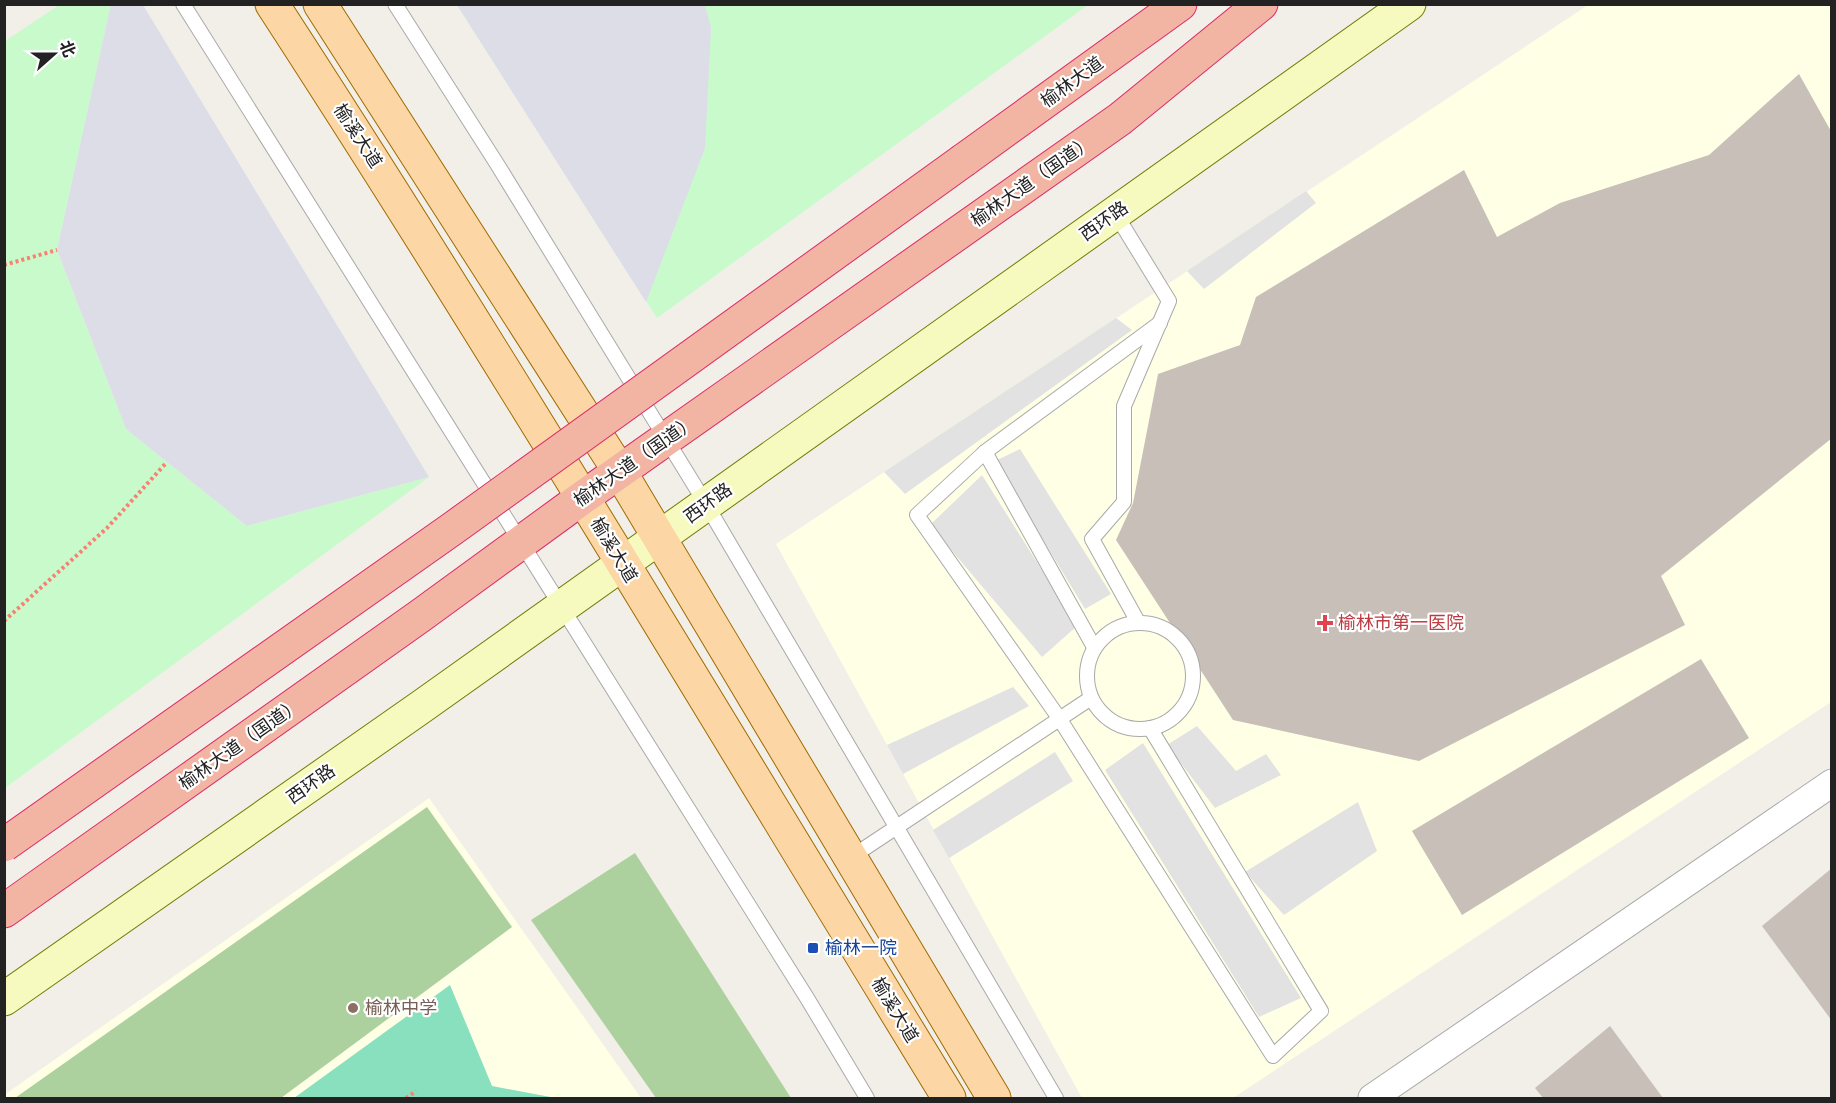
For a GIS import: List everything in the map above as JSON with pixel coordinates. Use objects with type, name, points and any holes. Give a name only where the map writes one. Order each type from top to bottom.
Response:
[{"type":"highway","name":"榆林大道","points":[[4,845],[452,529],[1180,4]]},
{"type":"highway","name":"榆林大道（国道）","points":[[4,911],[1119,118],[1261,4]]},
{"type":"main road","name":"榆溪大道","points":[[272,4],[370,156],[582,498],[949,1098]]},
{"type":"main road","points":[[320,4],[620,472],[994,1098]]},
{"type":"main road","name":"西环路","points":[[4,999],[659,538],[1409,4]]},
{"type":"street","points":[[1372,1098],[1832,783]]},
{"type":"lane","points":[[183,4],[807,998],[867,1098]]},
{"type":"lane","points":[[394,4],[497,164],[667,439],[1056,1098]]},
{"type":"lane","points":[[1115,213],[1169,301],[1124,406],[1124,502],[1092,539],[1138,622]]},
{"type":"lane","points":[[1150,728],[1321,1011],[1273,1056],[1059,718],[917,515],[985,452],[1161,322]]},
{"type":"lane","points":[[985,452],[1094,647]]},
{"type":"lane","points":[[1138,622],[1155,625],[1171,633],[1184,645],[1191,661],[1193,678],[1189,696],[1180,711],[1166,722],[1150,728],[1132,728],[1115,723],[1101,712],[1091,698],[1087,681],[1088,663],[1094,647],[1113,630],[1138,622]]},
{"type":"lane","points":[[850,858],[1091,698]]},
{"type":"path","points":[[4,265],[57,250]]},
{"type":"path","points":[[4,621],[107,528],[167,462]]},
{"type":"path","points":[[406,1098],[416,1091]]},
{"type":"shaded area","points":[[111,4],[143,5],[429,477],[247,526],[126,429],[57,250]]},
{"type":"shaded area","points":[[457,5],[705,5],[711,28],[705,148],[646,302]]},
{"type":"shaded area","name":"榆林市第一医院","points":[[1588,5],[1831,5],[1831,702],[1233,1098],[1082,1098],[776,544]]},
{"type":"shaded area","points":[[1306,191],[1316,203],[1204,289],[1187,271]]},
{"type":"shaded area","points":[[1116,318],[1132,330],[905,494],[884,472]]},
{"type":"shaded area","points":[[1020,449],[1111,594],[1085,609],[995,461]]},
{"type":"shaded area","points":[[982,475],[1077,626],[1042,657],[930,525]]},
{"type":"shaded area","points":[[1013,687],[1029,706],[903,774],[887,745]]},
{"type":"shaded area","points":[[1197,726],[1236,771],[1266,754],[1281,775],[1215,808],[1167,745]]},
{"type":"shaded area","points":[[1143,743],[1301,998],[1259,1017],[1105,770]]},
{"type":"shaded area","points":[[1055,752],[1073,781],[949,858],[933,830]]},
{"type":"shaded area","name":"榆林中学","points":[[429,798],[641,1098],[5,1098],[4,1095]]},
{"type":"shaded area","points":[[1358,802],[1377,851],[1284,915],[1245,872]]},
{"type":"green space","points":[[59,5],[111,5],[57,250],[126,429],[247,526],[429,477],[5,788],[5,41]]},
{"type":"green space","points":[[457,5],[1088,5],[657,318]]},
{"type":"green space","name":"榆林中学","points":[[427,807],[512,927],[281,1098],[15,1098]]},
{"type":"green space","points":[[635,853],[791,1098],[656,1098],[531,920]]},
{"type":"green space","points":[[450,985],[492,1086],[556,1098],[294,1098]]},
{"type":"building","points":[[1799,74],[1832,133],[1832,438],[1661,576],[1685,625],[1419,761],[1233,720],[1116,540],[1133,503],[1158,374],[1240,345],[1256,297],[1464,170],[1497,237],[1560,203],[1709,155]]},
{"type":"building","points":[[1701,659],[1749,738],[1462,915],[1412,831]]},
{"type":"building","points":[[1832,868],[1832,1021],[1762,926]]},
{"type":"building","points":[[1610,1026],[1663,1098],[1543,1098],[1535,1088]]},
{"type":"place","name":"榆林市第一医院","points":[[1325,623]]},
{"type":"place","name":"榆林一院","points":[[813,948]]},
{"type":"place","name":"榆林中学","points":[[353,1008]]}]
